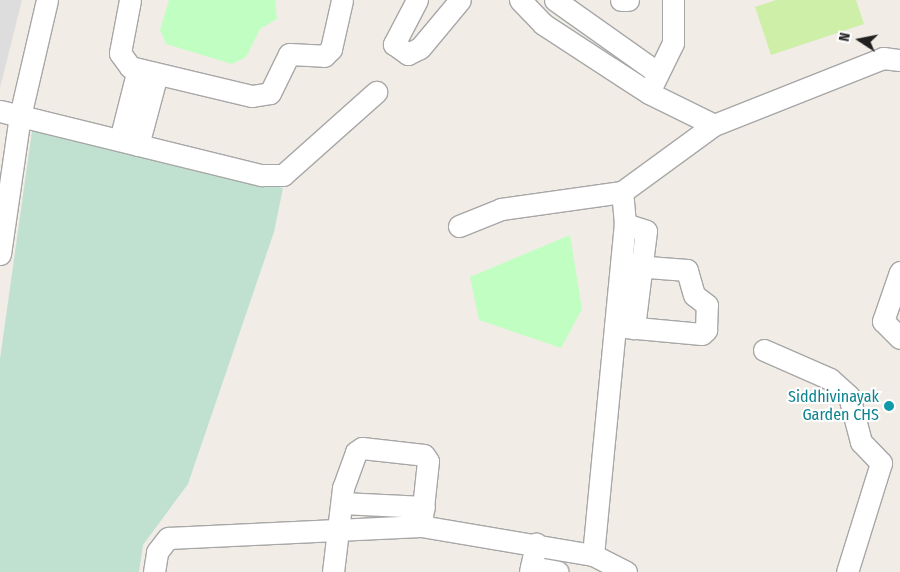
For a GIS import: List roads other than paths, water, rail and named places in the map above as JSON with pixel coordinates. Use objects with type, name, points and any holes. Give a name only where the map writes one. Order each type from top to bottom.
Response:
[{"type":"street","points":[[0,254],[10,114],[48,0]]},
{"type":"street","points":[[130,0],[120,52],[130,67],[252,96],[270,93],[289,54],[324,56],[331,49],[342,0]]},
{"type":"street","points":[[417,0],[394,44],[408,54],[420,48],[460,0]]},
{"type":"street","points":[[520,0],[543,24],[649,93],[714,125]]},
{"type":"street","points":[[555,0],[658,73]]},
{"type":"street","points":[[621,0],[628,0]]},
{"type":"street","points":[[649,93],[673,43],[673,0]]},
{"type":"street","points":[[460,226],[501,209],[622,192],[714,125],[883,58],[900,60]]},
{"type":"street","points":[[129,142],[148,71]]},
{"type":"street","points":[[10,114],[261,175],[283,175],[376,92]]},
{"type":"street","points":[[593,555],[625,327],[631,266],[622,192]]},
{"type":"street","points":[[625,327],[702,334],[706,330],[707,305],[694,295],[687,270],[631,266]]},
{"type":"street","points":[[900,272],[883,321],[900,338]]},
{"type":"street","points":[[764,350],[830,379],[849,396],[861,442],[881,463],[847,572]]},
{"type":"street","points":[[333,572],[340,530],[342,503],[356,452],[362,448],[424,455],[428,461],[423,517]]},
{"type":"street","points":[[342,503],[423,517],[536,544],[593,555],[626,572]]},
{"type":"street","points":[[154,572],[157,552],[168,538],[340,530],[423,517]]},
{"type":"street","points":[[536,544],[531,569],[558,572]]},
{"type":"place","name":"Siddhivinayak Garden CHS","points":[[889,406]]}]
